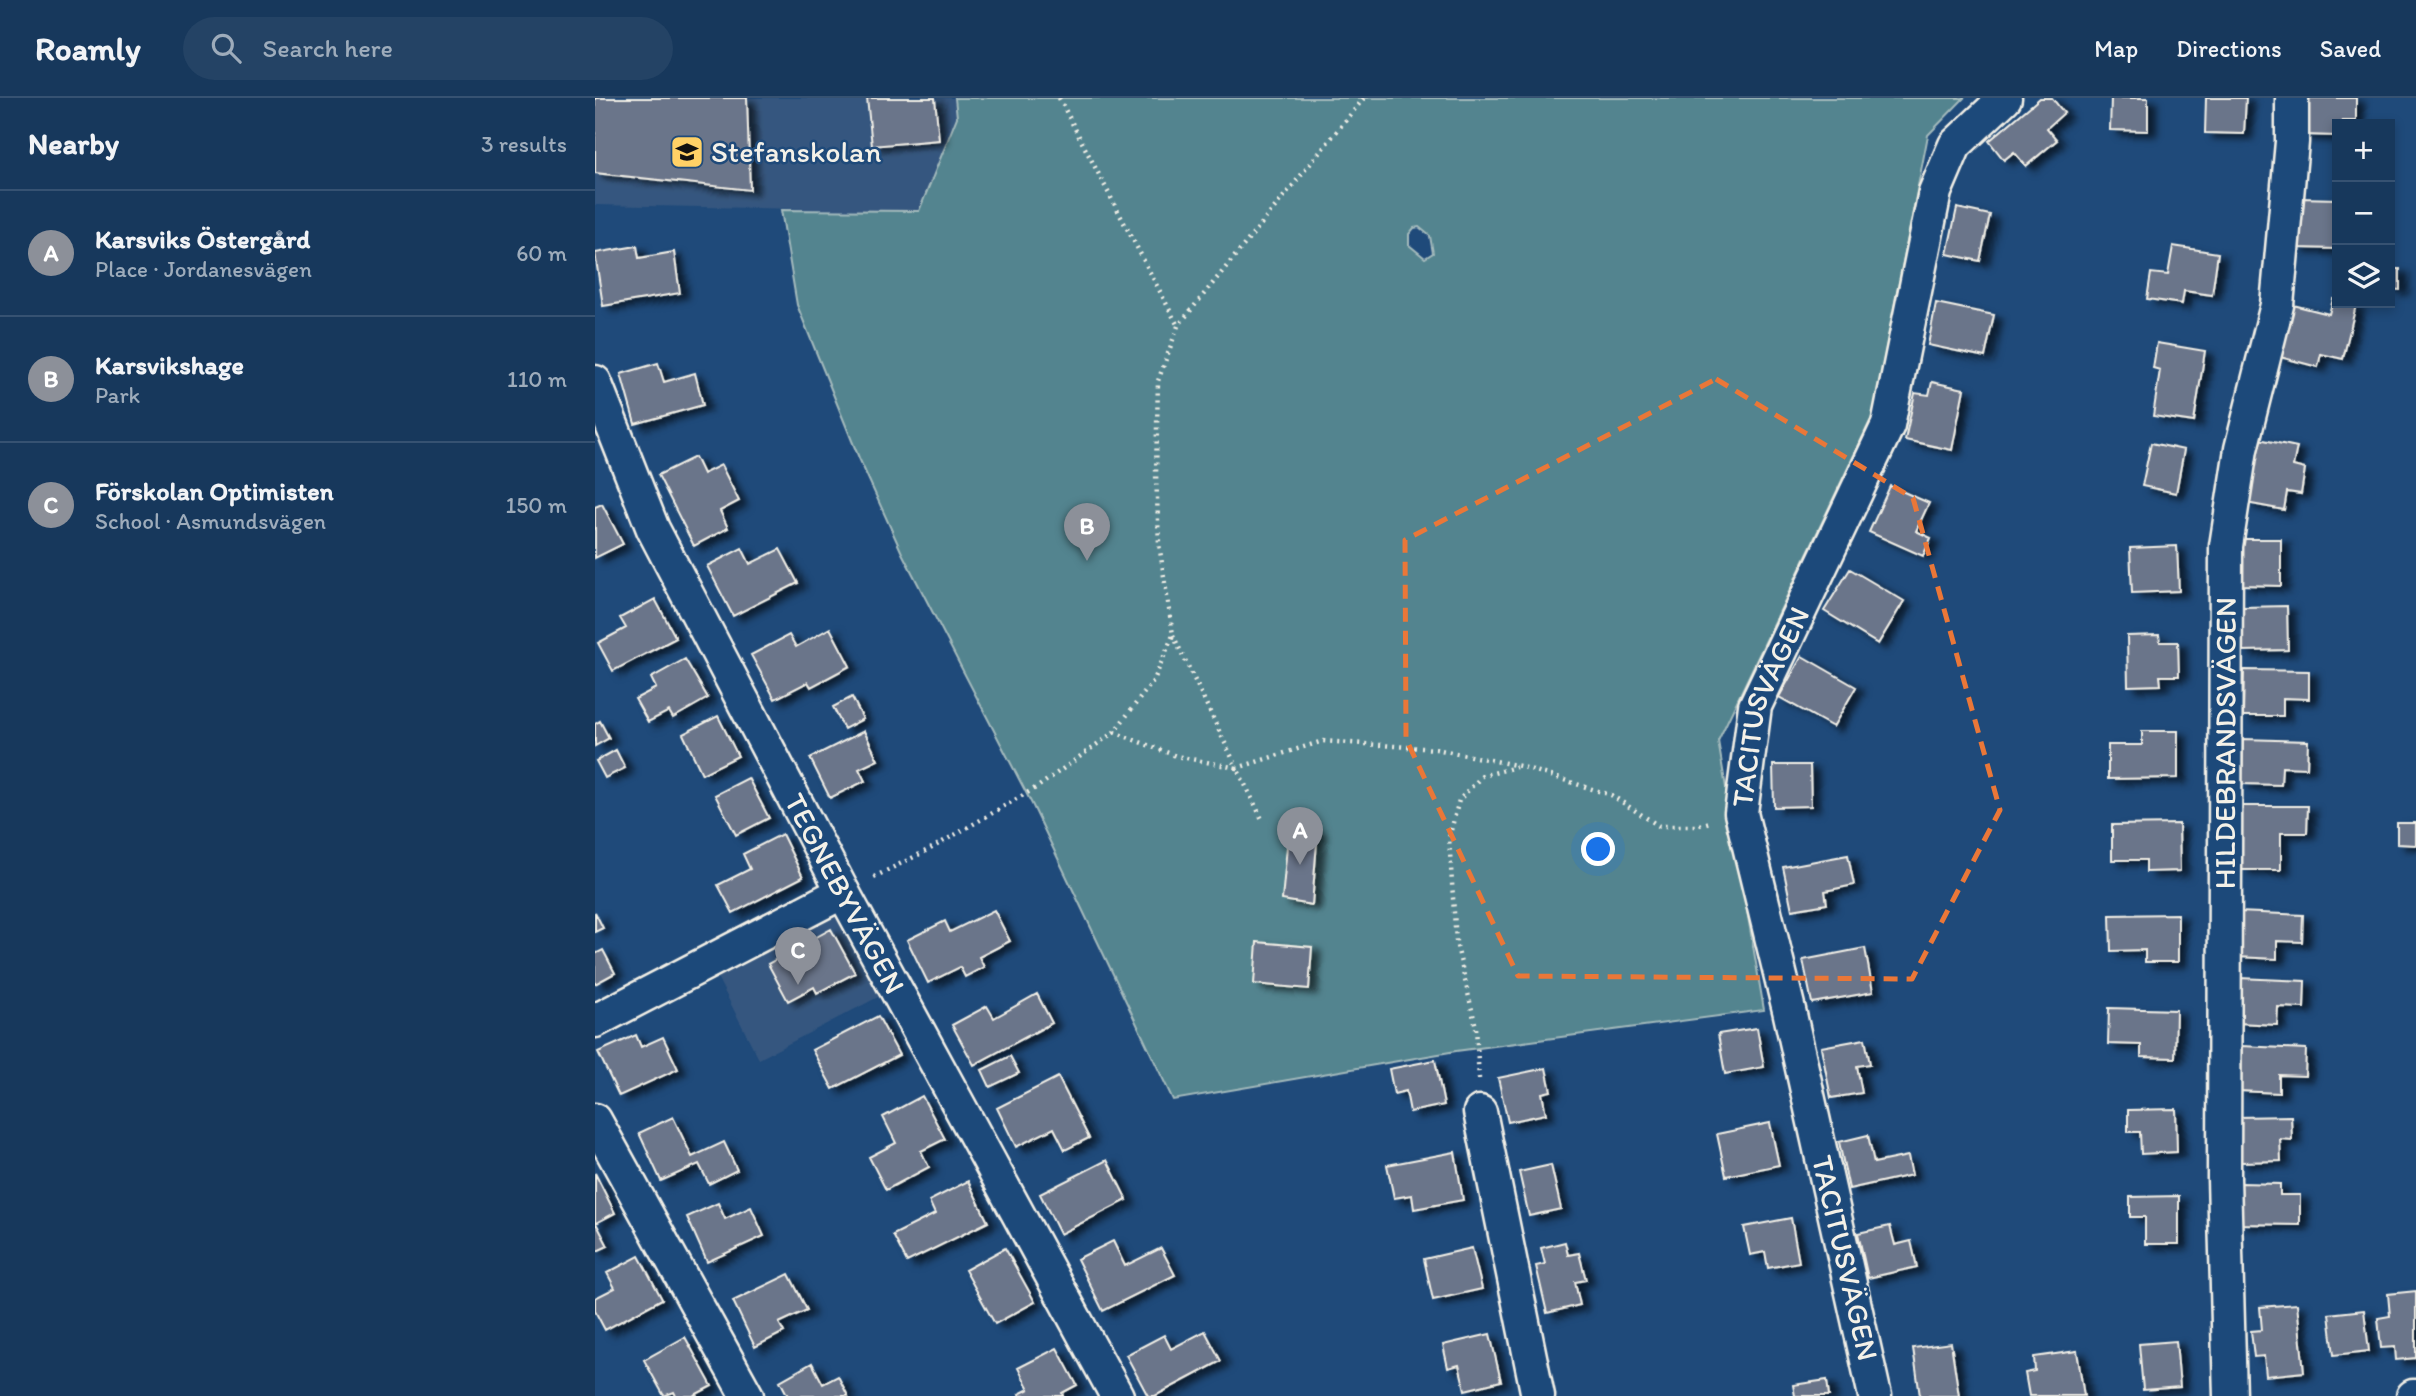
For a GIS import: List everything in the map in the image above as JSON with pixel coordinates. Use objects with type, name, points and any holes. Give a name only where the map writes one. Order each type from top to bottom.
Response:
[{"type":"street","name":"TACITUSVÄGEN","points":[[1875,1396],[1789,1010],[1741,813],[1755,706],[1888,425],[1935,192],[1955,145],[2005,98]]},
{"type":"street","name":"HILDEBRANDSVÄGEN","points":[[2230,1396],[2224,1178],[2226,546],[2241,449],[2277,305],[2292,142],[2293,98]]},
{"type":"street","name":"TEGNEBYVÄGEN","points":[[595,382],[653,529],[843,892],[1117,1396]]},
{"type":"street","points":[[595,1021],[843,892]]},
{"type":"street","points":[[1480,1112],[1538,1396]]},
{"type":"street","points":[[595,1120],[747,1396]]},
{"type":"path","points":[[1059,98],[1178,326]]},
{"type":"path","points":[[1262,819],[1173,635],[1159,544],[1156,474],[1159,381],[1178,326],[1364,98]]},
{"type":"path","points":[[843,892],[932,848],[1039,786],[1114,732],[1154,680],[1173,635]]},
{"type":"path","points":[[1114,732],[1176,756],[1237,768],[1323,741],[1436,749],[1520,766],[1611,796],[1659,826],[1696,826],[1741,813]]},
{"type":"path","points":[[1480,1112],[1476,1027],[1456,942],[1449,838],[1459,800],[1482,776],[1520,766]]},
{"type":"highlighted area","points":[[1716,379],[1913,498],[2000,810],[1912,979],[1518,976],[1406,739],[1405,540]]},
{"type":"shaded area","points":[[595,98],[955,98],[957,117],[919,211],[595,205]]},
{"type":"shaded area","points":[[837,912],[880,996],[759,1059],[716,975]]},
{"type":"green space","points":[[955,98],[1964,98],[1928,135],[1873,415],[1718,741],[1764,1010],[1456,1051],[1173,1100],[1033,806],[902,553],[859,458],[797,305],[781,210],[919,211],[957,117]],"holes":[[[1419,227],[1430,236],[1433,253],[1425,258],[1409,245],[1409,234],[1414,228]]]},
{"type":"building","name":"Stefanskolan","points":[[595,98],[747,98],[750,190],[595,173]]},
{"type":"building","points":[[867,98],[935,98],[939,140],[872,146]]},
{"type":"building","points":[[2040,98],[2052,98],[2064,113],[2047,128],[2057,140],[2026,166],[2014,152],[2004,160],[1989,141]]},
{"type":"building","points":[[2111,98],[2148,98],[2148,131],[2110,130]]},
{"type":"building","points":[[2206,98],[2246,98],[2244,134],[2205,133]]},
{"type":"building","points":[[2304,98],[2356,98],[2356,119],[2332,119],[2332,136],[2303,135]]},
{"type":"building","points":[[2299,198],[2332,199],[2332,249],[2297,248]]},
{"type":"building","points":[[1957,208],[1990,215],[1980,261],[1947,254]]},
{"type":"building","points":[[637,246],[639,258],[674,252],[680,293],[603,306],[595,253]]},
{"type":"building","points":[[2173,246],[2218,253],[2212,295],[2184,291],[2182,304],[2147,299],[2151,273],[2168,275]]},
{"type":"building","points":[[2395,269],[2400,269],[2400,290],[2395,290]]},
{"type":"building","points":[[1936,303],[1994,315],[1985,357],[1928,345]]},
{"type":"building","points":[[2332,303],[2332,308],[2355,308],[2343,359],[2321,354],[2318,367],[2276,356],[2289,304],[2329,314]]},
{"type":"building","points":[[2157,343],[2205,351],[2194,422],[2153,416],[2160,370],[2153,368]]},
{"type":"building","points":[[658,363],[664,382],[695,373],[703,405],[635,424],[621,374]]},
{"type":"building","points":[[1932,382],[1964,389],[1952,450],[1905,440],[1915,393],[1929,395]]},
{"type":"building","points":[[2259,439],[2297,447],[2293,466],[2305,469],[2301,494],[2287,492],[2284,510],[2246,503]]},
{"type":"building","points":[[2151,443],[2184,450],[2176,493],[2142,486]]},
{"type":"building","points":[[695,457],[703,474],[721,465],[739,501],[720,511],[728,528],[694,546],[658,475]]},
{"type":"building","points":[[1890,486],[1929,503],[1916,531],[1931,538],[1923,556],[1869,532]]},
{"type":"building","points":[[602,504],[623,544],[595,558],[595,507]]},
{"type":"building","points":[[2243,539],[2281,539],[2281,586],[2242,585]]},
{"type":"building","points":[[2177,546],[2179,591],[2132,593],[2130,548]]},
{"type":"building","points":[[742,548],[750,564],[780,549],[798,583],[733,616],[707,566]]},
{"type":"building","points":[[1850,569],[1904,601],[1878,644],[1824,611]]},
{"type":"building","points":[[655,599],[676,638],[613,671],[598,643],[626,628],[620,618]]},
{"type":"building","points":[[2287,606],[2288,650],[2243,651],[2243,607]]},
{"type":"building","points":[[830,628],[850,666],[811,687],[808,682],[775,699],[751,655],[789,635],[796,647]]},
{"type":"building","points":[[2159,635],[2160,642],[2178,642],[2179,676],[2160,676],[2161,685],[2128,686],[2127,636]]},
{"type":"building","points":[[1802,656],[1856,687],[1833,727],[1779,697]]},
{"type":"building","points":[[685,659],[708,698],[673,718],[669,711],[648,722],[635,699],[656,688],[651,678]]},
{"type":"building","points":[[2244,670],[2309,671],[2309,699],[2283,698],[2283,716],[2243,716]]},
{"type":"building","points":[[852,697],[863,719],[844,729],[833,707]]},
{"type":"building","points":[[718,716],[738,756],[702,774],[683,734]]},
{"type":"building","points":[[600,721],[609,738],[595,746],[595,724]]},
{"type":"building","points":[[864,731],[878,760],[859,769],[865,781],[830,798],[810,758]]},
{"type":"building","points":[[2142,731],[2178,731],[2178,778],[2108,779],[2108,745],[2142,745]]},
{"type":"building","points":[[2243,739],[2308,741],[2307,768],[2282,767],[2281,785],[2242,784]]},
{"type":"building","points":[[616,750],[625,768],[605,778],[596,761]]},
{"type":"building","points":[[1773,765],[1810,765],[1811,806],[1774,807]]},
{"type":"building","points":[[748,778],[769,818],[736,835],[715,795]]},
{"type":"building","points":[[2242,806],[2308,806],[2307,833],[2281,833],[2281,870],[2242,870]]},
{"type":"building","points":[[2397,823],[2416,823],[2416,845],[2397,844]]},
{"type":"building","points":[[2179,824],[2180,871],[2146,872],[2146,860],[2112,860],[2112,825]]},
{"type":"building","points":[[1289,825],[1318,829],[1312,905],[1282,900]]},
{"type":"building","points":[[782,834],[803,877],[733,913],[718,885],[750,869],[743,854]]},
{"type":"building","points":[[1848,855],[1854,885],[1825,891],[1827,904],[1792,910],[1783,867]]},
{"type":"building","points":[[994,910],[1010,941],[979,957],[984,967],[965,977],[960,967],[928,983],[907,940],[945,921],[950,932]]},
{"type":"building","points":[[595,912],[603,928],[595,932]]},
{"type":"building","points":[[2238,912],[2303,915],[2302,942],[2277,941],[2277,959],[2237,957]]},
{"type":"building","points":[[2178,914],[2178,962],[2145,962],[2145,950],[2111,951],[2110,915]]},
{"type":"building","points":[[831,929],[855,973],[817,993],[814,987],[788,1001],[768,964]]},
{"type":"building","points":[[1257,942],[1312,947],[1309,989],[1254,984]]},
{"type":"building","points":[[1865,948],[1873,992],[1812,1003],[1803,960]]},
{"type":"building","points":[[603,950],[615,973],[595,984],[595,954]]},
{"type":"building","points":[[2239,978],[2305,981],[2304,1008],[2278,1007],[2277,1025],[2237,1023]]},
{"type":"building","points":[[1037,994],[1052,1023],[974,1065],[952,1025],[987,1006],[994,1018]]},
{"type":"building","points":[[2109,1008],[2176,1010],[2175,1058],[2141,1057],[2141,1045],[2108,1044]]},
{"type":"building","points":[[878,1016],[899,1055],[833,1089],[812,1050]]},
{"type":"building","points":[[1757,1028],[1764,1067],[1725,1074],[1718,1034]]},
{"type":"building","points":[[636,1035],[641,1047],[663,1037],[678,1069],[619,1096],[598,1052]]},
{"type":"building","points":[[1865,1039],[1870,1064],[1857,1066],[1862,1093],[1831,1098],[1821,1047]]},
{"type":"building","points":[[2241,1046],[2306,1049],[2305,1076],[2279,1075],[2279,1093],[2239,1091]]},
{"type":"building","points":[[1010,1056],[1019,1073],[990,1087],[982,1070]]},
{"type":"building","points":[[1435,1060],[1444,1105],[1410,1112],[1406,1091],[1394,1094],[1389,1069]]},
{"type":"building","points":[[1546,1068],[1551,1091],[1542,1093],[1546,1114],[1508,1122],[1498,1078]]},
{"type":"building","points":[[1058,1077],[1089,1138],[1065,1150],[1054,1128],[1016,1147],[997,1108]]},
{"type":"building","points":[[922,1096],[945,1139],[921,1151],[929,1167],[886,1190],[869,1157],[896,1143],[883,1117]]},
{"type":"building","points":[[2176,1109],[2177,1152],[2141,1154],[2140,1132],[2128,1132],[2128,1110]]},
{"type":"building","points":[[2291,1116],[2292,1140],[2280,1139],[2281,1161],[2240,1162],[2238,1117]]},
{"type":"building","points":[[673,1117],[692,1157],[724,1142],[737,1170],[709,1184],[699,1164],[661,1181],[639,1133]]},
{"type":"building","points":[[1770,1123],[1779,1165],[1726,1176],[1717,1134]]},
{"type":"building","points":[[1868,1135],[1874,1163],[1908,1156],[1912,1175],[1849,1189],[1839,1142]]},
{"type":"building","points":[[1455,1152],[1463,1200],[1414,1209],[1412,1195],[1394,1198],[1387,1165]]},
{"type":"building","points":[[1107,1160],[1127,1200],[1060,1234],[1040,1194]]},
{"type":"building","points":[[1551,1165],[1561,1209],[1529,1216],[1519,1172]]},
{"type":"building","points":[[595,1173],[615,1213],[596,1223],[608,1246],[595,1252]]},
{"type":"building","points":[[968,1181],[988,1222],[907,1262],[893,1235],[935,1214],[929,1201]]},
{"type":"building","points":[[2240,1183],[2280,1184],[2280,1195],[2300,1195],[2300,1225],[2240,1224]]},
{"type":"building","points":[[2179,1196],[2179,1244],[2145,1244],[2145,1217],[2130,1217],[2130,1197]]},
{"type":"building","points":[[718,1203],[725,1219],[751,1207],[764,1236],[707,1262],[687,1217]]},
{"type":"building","points":[[1791,1218],[1799,1262],[1768,1268],[1765,1252],[1750,1255],[1744,1227]]},
{"type":"building","points":[[1890,1226],[1895,1245],[1911,1241],[1917,1267],[1868,1278],[1858,1233]]},
{"type":"building","points":[[1113,1241],[1125,1266],[1161,1248],[1175,1275],[1103,1311],[1077,1259]]},
{"type":"building","points":[[1565,1242],[1568,1255],[1579,1253],[1586,1280],[1575,1282],[1580,1305],[1547,1313],[1536,1266],[1545,1264],[1541,1248]]},
{"type":"building","points":[[1005,1248],[1035,1302],[995,1324],[965,1270]]},
{"type":"building","points":[[1472,1248],[1482,1289],[1433,1300],[1424,1259]]},
{"type":"building","points":[[639,1256],[662,1299],[605,1330],[595,1311],[595,1298],[615,1288],[607,1273]]},
{"type":"building","points":[[789,1274],[807,1310],[779,1323],[784,1332],[755,1347],[733,1301]]},
{"type":"building","points":[[2416,1291],[2416,1358],[2396,1360],[2395,1347],[2381,1348],[2378,1318],[2390,1316],[2388,1294]]},
{"type":"building","points":[[2297,1304],[2304,1372],[2266,1376],[2264,1356],[2254,1357],[2251,1331],[2262,1330],[2260,1307]]},
{"type":"building","points":[[2364,1310],[2369,1351],[2334,1355],[2329,1314]]},
{"type":"building","points":[[1205,1331],[1221,1361],[1155,1396],[1148,1396],[1126,1355],[1164,1335],[1171,1349]]},
{"type":"building","points":[[1490,1334],[1501,1381],[1465,1390],[1459,1365],[1448,1368],[1443,1345]]},
{"type":"building","points":[[685,1337],[712,1386],[693,1396],[676,1396],[674,1392],[664,1396],[644,1360]]},
{"type":"building","points":[[2176,1341],[2180,1387],[2143,1390],[2139,1344]]},
{"type":"building","points":[[1951,1343],[1959,1396],[1920,1396],[1913,1348]]},
{"type":"building","points":[[1057,1348],[1077,1385],[1062,1393],[1063,1396],[1020,1396],[1019,1394],[1029,1389],[1018,1368]]},
{"type":"building","points":[[2077,1351],[2084,1396],[2029,1396],[2025,1373],[2035,1371],[2034,1357]]},
{"type":"building","points":[[812,1363],[823,1384],[838,1376],[848,1396],[788,1396],[780,1381]]},
{"type":"building","points":[[1827,1380],[1829,1396],[1795,1396],[1793,1385]]},
{"type":"place","name":"Stefanskolan","points":[[687,152]]},
{"type":"place","name":"Karsvikshage","points":[[1087,561]]},
{"type":"place","name":"Karsviks Östergård","points":[[1300,865]]},
{"type":"place","name":"Förskolan Optimisten","points":[[798,985]]}]
